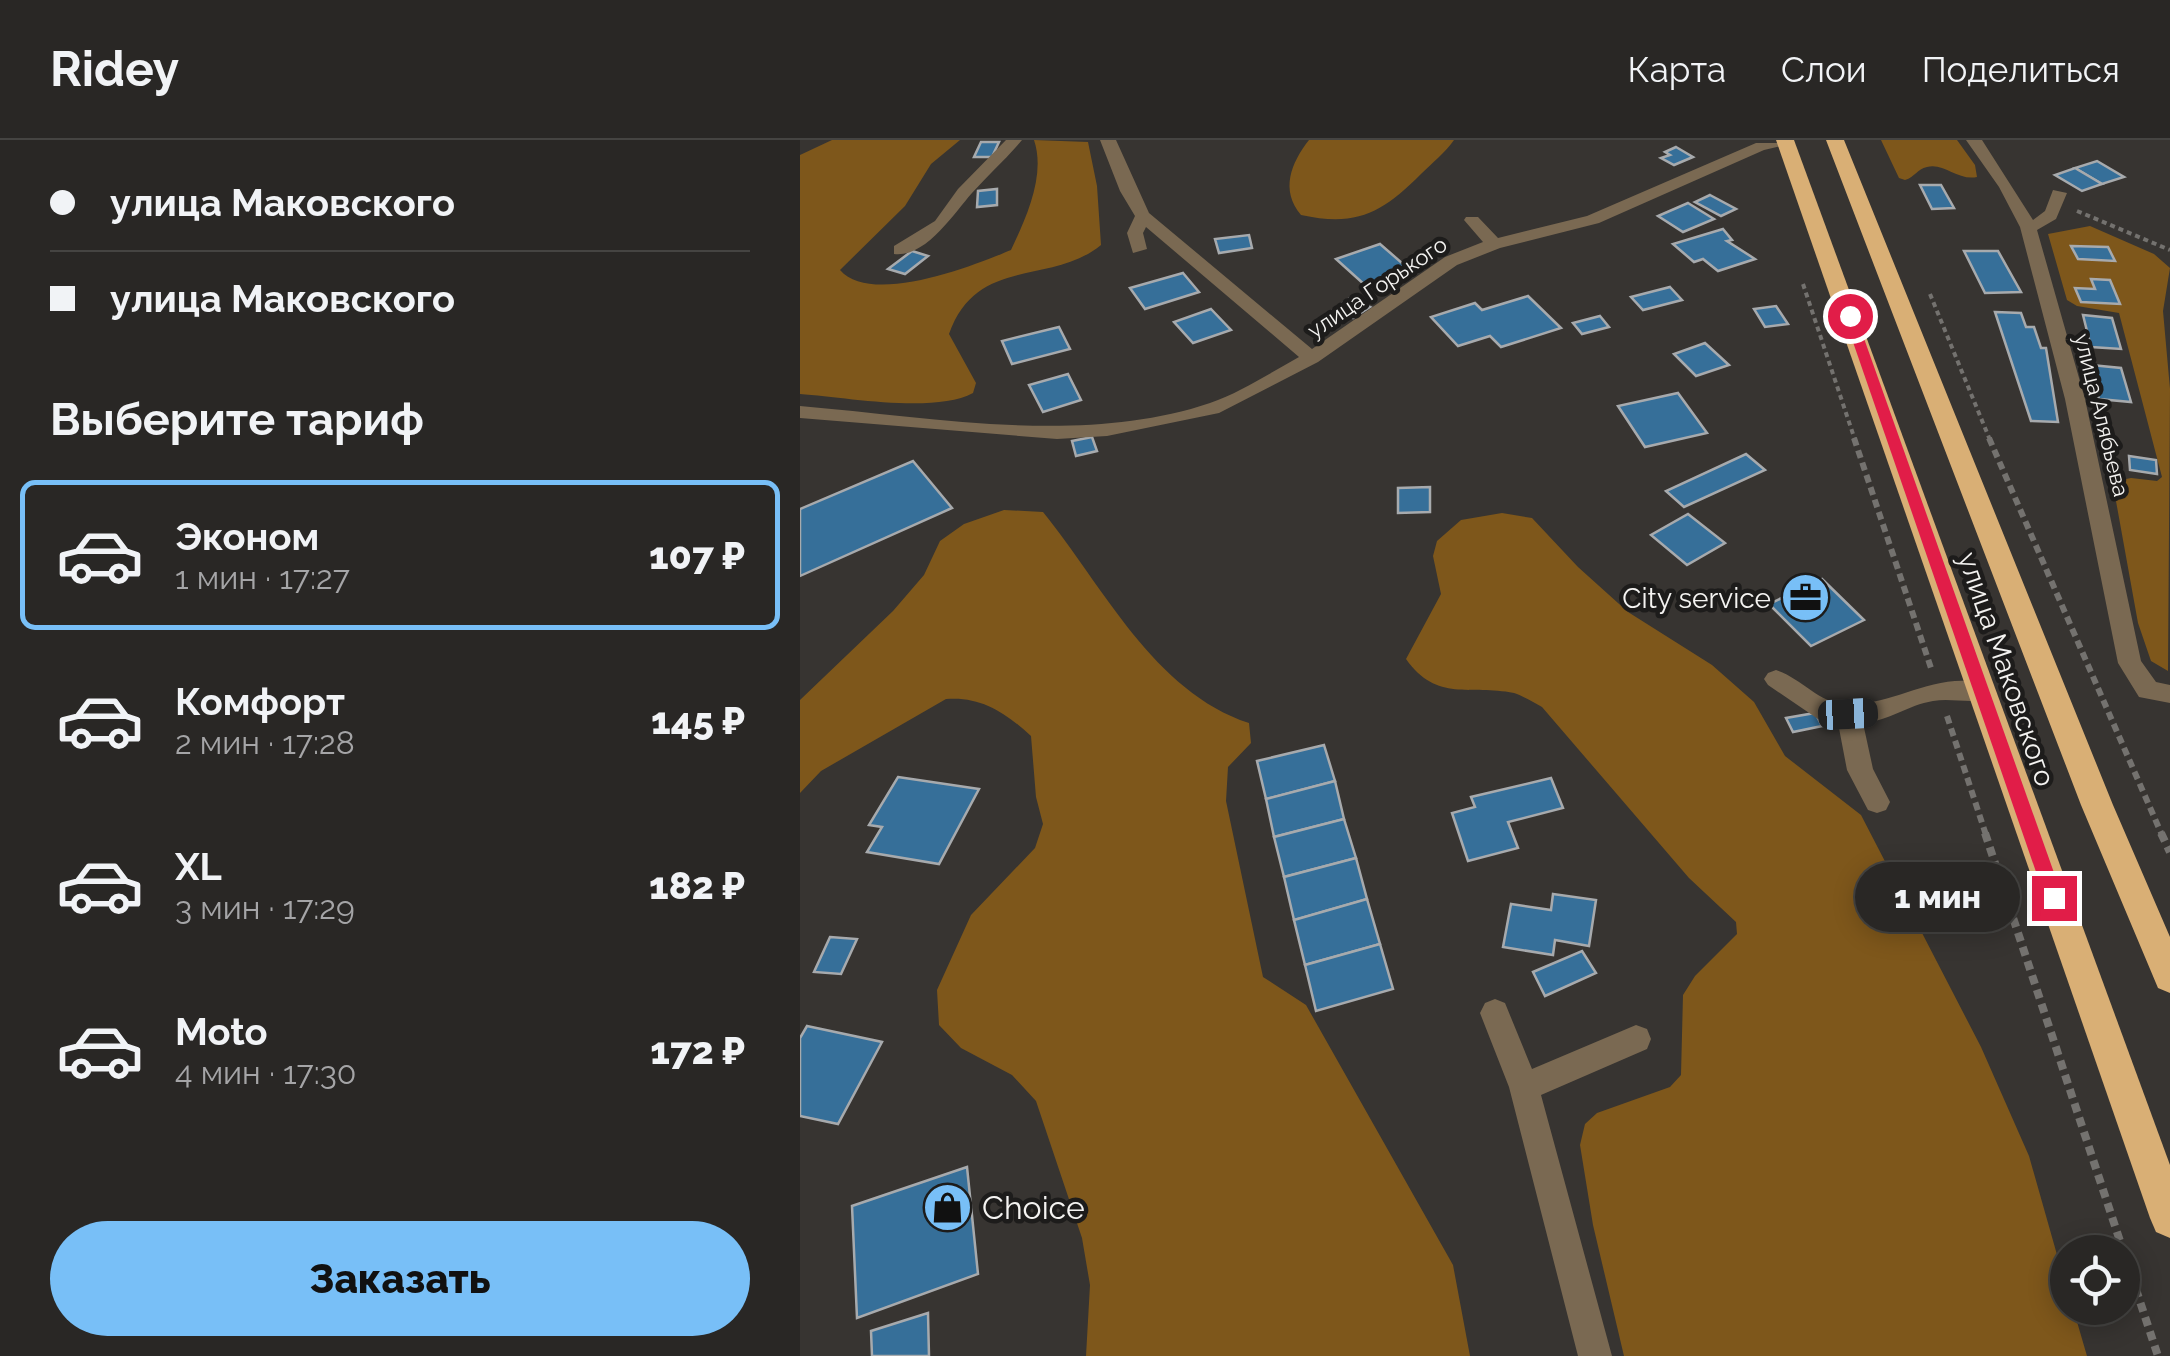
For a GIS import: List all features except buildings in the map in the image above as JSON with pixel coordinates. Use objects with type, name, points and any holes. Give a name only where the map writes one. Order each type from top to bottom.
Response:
[{"type":"highway","name":"улица Маковского","points":[[1835,140],[2097,805],[2170,977]]},
{"type":"highway","name":"улица Маковского","points":[[1786,141],[2170,1218]]},
{"type":"lane","points":[[900,250],[941,224],[972,183],[1014,140]]},
{"type":"lane","points":[[1108,140],[1142,216],[1311,358]]},
{"type":"lane","name":"улица Алябьева","points":[[1974,140],[2007,187],[2028,227],[2074,399],[2130,663],[2148,690],[2170,694]]},
{"type":"lane","name":"улица Горького","points":[[800,412],[1057,434],[1107,430],[1212,409],[1311,358],[1450,260],[1494,244],[1593,220],[1762,146],[1786,141]]},
{"type":"lane","points":[[2028,227],[2045,222],[2058,198]]},
{"type":"lane","points":[[1140,249],[1135,233],[1142,216]]},
{"type":"lane","points":[[1472,220],[1494,244]]},
{"type":"lane","points":[[1776,679],[1827,712],[1848,714],[1881,712],[1929,692],[1981,692]]},
{"type":"lane","points":[[1848,714],[1860,770],[1877,802]]},
{"type":"lane","points":[[1495,1013],[1524,1087],[1595,1356]]},
{"type":"lane","points":[[1524,1087],[1636,1039]]},
{"type":"path","points":[[2058,198],[2170,250]]},
{"type":"path","points":[[1800,276],[2158,1356]]},
{"type":"path","points":[[1924,282],[2025,525],[2170,852]]},
{"type":"shaded area","points":[[832,140],[960,140],[931,164],[905,206],[840,270],[855,280],[874,284],[923,280],[1011,250],[1036,182],[1034,140],[1088,142],[1097,186],[1101,245],[1060,265],[996,282],[962,309],[949,334],[976,383],[973,393],[956,399],[913,403],[800,394],[800,155]]},
{"type":"shaded area","points":[[1309,140],[1454,140],[1394,199],[1367,214],[1338,219],[1301,215],[1291,196],[1293,167]]},
{"type":"shaded area","points":[[1881,140],[1957,140],[1975,165],[1977,177],[1933,166],[1905,180],[1899,178]]},
{"type":"shaded area","points":[[2090,226],[2154,254],[2170,268],[2163,311],[2170,389],[2168,671],[2151,661],[2138,623],[2114,490],[2116,481],[2157,481],[2162,477],[2119,313],[2077,306],[2067,300],[2048,234]]},
{"type":"shaded area","points":[[1004,510],[1043,512],[1158,662],[1215,708],[1249,723],[1251,743],[1228,767],[1226,801],[1263,977],[1306,1005],[1453,1265],[1470,1356],[1086,1356],[1090,1285],[1082,1238],[1036,1101],[1012,1075],[961,1048],[939,1025],[937,990],[971,915],[1035,848],[1043,824],[1036,797],[1031,736],[992,708],[971,700],[946,699],[821,771],[800,793],[800,700],[893,611],[924,575],[940,541],[964,524]]},
{"type":"shaded area","points":[[1502,513],[1532,518],[1628,612],[1712,665],[1754,702],[1785,756],[1861,815],[1981,1047],[2029,1156],[2051,1235],[2050,1325],[2078,1325],[2087,1356],[1624,1356],[1593,1225],[1580,1145],[1585,1124],[1597,1113],[1670,1087],[1681,1075],[1683,995],[1695,976],[1737,934],[1736,922],[1689,878],[1542,707],[1514,693],[1442,687],[1418,673],[1406,659],[1441,594],[1433,556],[1437,541],[1461,520]]},
{"type":"place","name":"City service","points":[[1806,598]]},
{"type":"place","name":"Choice","points":[[947,1208]]},
{"type":"route","points":[[1850,316],[2054,898]]}]
